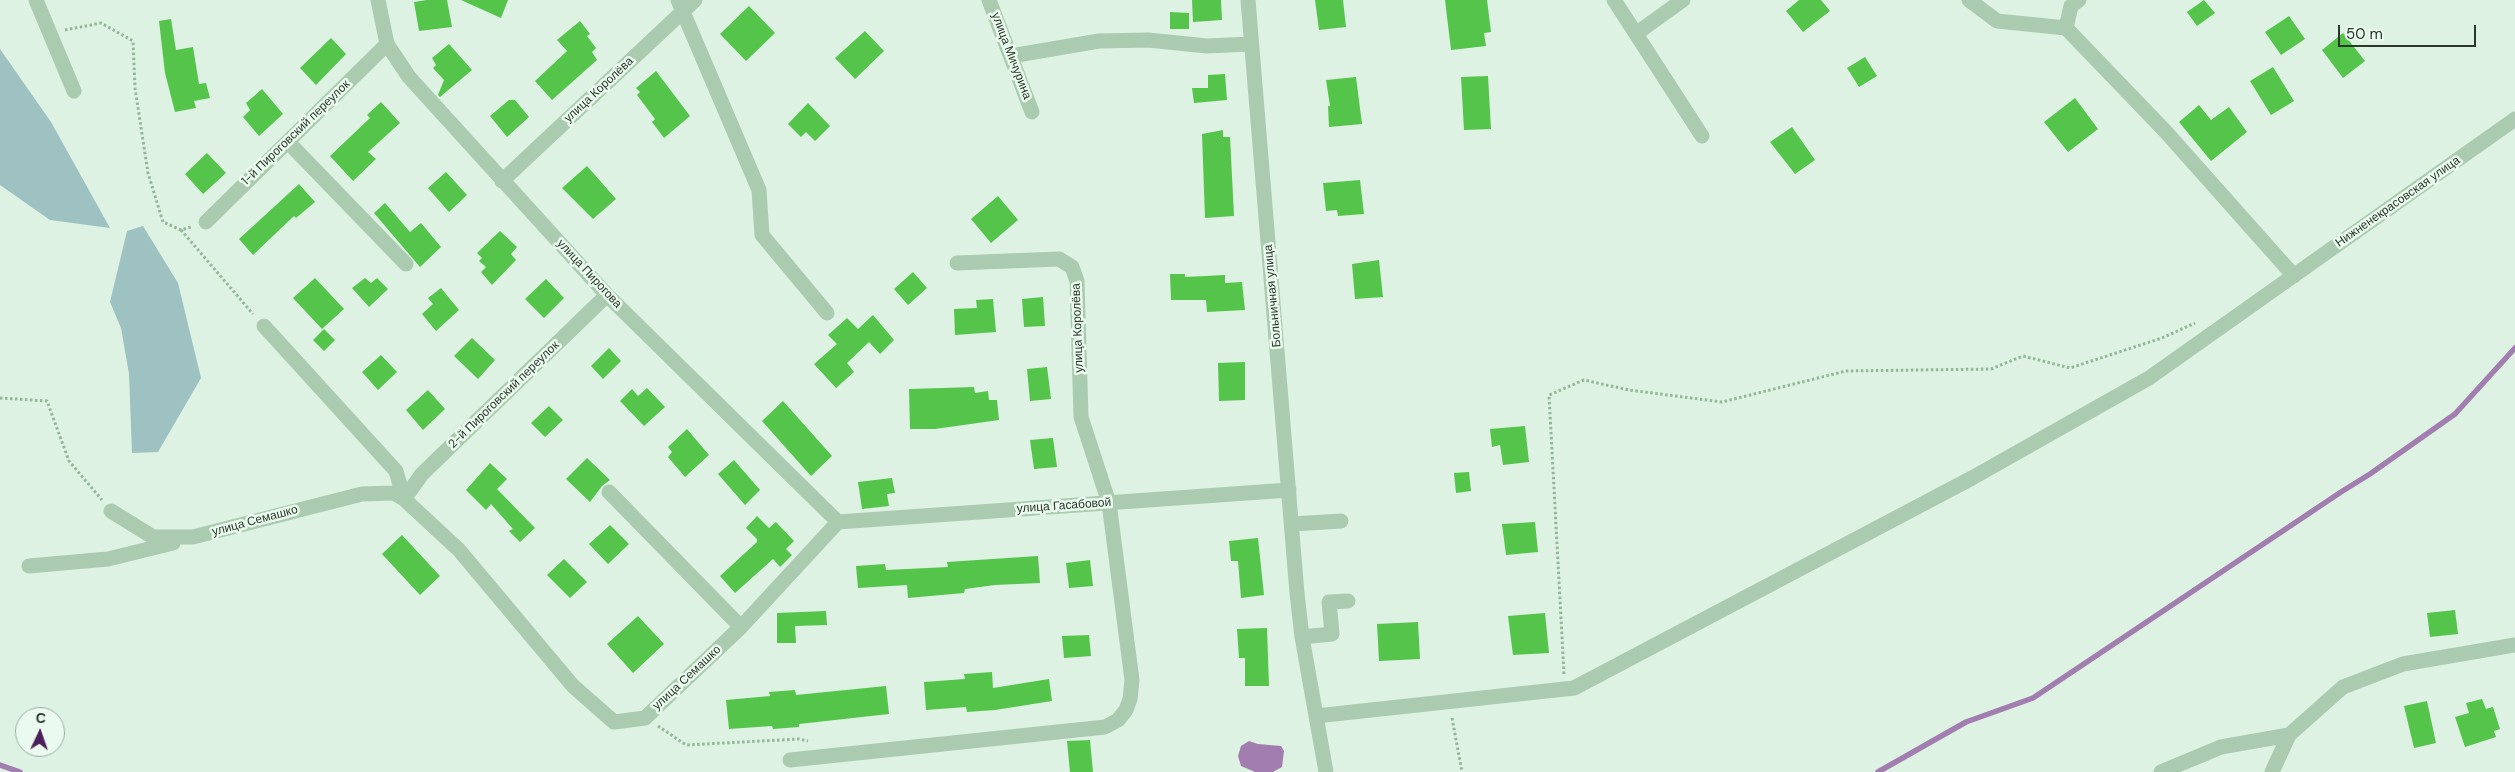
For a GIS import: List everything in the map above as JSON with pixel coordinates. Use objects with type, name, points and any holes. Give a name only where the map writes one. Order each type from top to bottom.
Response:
[{"type":"street","points":[[36,0],[74,91]]},
{"type":"street","name":"улица Пирогова","points":[[378,0],[387,44],[409,77],[607,296],[838,522]]},
{"type":"street","name":"улица Королёва","points":[[502,181],[680,6],[695,0]]},
{"type":"street","name":"улица Мичурина","points":[[989,0],[1032,112]]},
{"type":"street","name":"Больничная улица","points":[[1248,0],[1297,593],[1302,637],[1326,772]]},
{"type":"street","points":[[1614,0],[1702,136]]},
{"type":"street","points":[[1637,33],[1682,0]]},
{"type":"street","points":[[1969,0],[1997,21],[2066,28],[2166,132],[2294,276]]},
{"type":"street","points":[[2066,28],[2071,6],[2079,0]]},
{"type":"street","points":[[680,6],[759,190],[762,235],[827,312]]},
{"type":"street","points":[[1011,56],[1098,41],[1148,40],[1207,46],[1251,44]]},
{"type":"street","name":"1-й Пироговский переулок","points":[[206,222],[387,44]]},
{"type":"street","name":"Нижненекрасовская улица","points":[[1316,716],[1574,688],[1955,487],[2150,378],[2515,119]]},
{"type":"street","points":[[288,142],[406,264]]},
{"type":"street","name":"улица Королёва","points":[[957,263],[1059,259],[1072,267],[1076,281],[1081,417],[1109,503]]},
{"type":"street","name":"2-й Пироговский переулок","points":[[404,498],[422,474],[607,296]]},
{"type":"street","points":[[264,326],[396,471],[404,498]]},
{"type":"street","name":"улица Гасабовой","points":[[838,522],[1289,490]]},
{"type":"street","points":[[609,492],[740,627]]},
{"type":"street","name":"улица Семашко","points":[[111,510],[153,537],[193,537],[362,494],[394,493],[404,498],[459,550],[573,686],[614,722],[645,718],[740,627],[838,522]]},
{"type":"street","points":[[790,760],[1068,732],[1105,727],[1118,720],[1126,710],[1132,680],[1109,503]]},
{"type":"street","points":[[1292,524],[1341,521]]},
{"type":"street","points":[[30,566],[108,559],[193,537]]},
{"type":"street","points":[[1302,637],[1332,634],[1329,602],[1348,600]]},
{"type":"street","points":[[2272,772],[2289,735],[2343,687],[2403,664],[2515,645]]},
{"type":"street","points":[[2161,772],[2221,747],[2289,735]]},
{"type":"path","points":[[49,32],[101,23],[133,41],[135,88],[148,172],[163,222],[181,230],[264,326]]},
{"type":"path","points":[[181,230],[206,222]]},
{"type":"path","points":[[1565,689],[1549,395],[1584,380],[1629,390],[1722,402],[1846,371],[1991,369],[2023,356],[2070,368],[2162,338],[2196,323]]},
{"type":"path","points":[[0,398],[47,401],[69,461],[111,510]]},
{"type":"path","points":[[1451,715],[1462,772]]},
{"type":"path","points":[[645,718],[686,745],[799,739],[817,742]]},
{"type":"shaded area","points":[[0,49],[51,122],[110,228],[50,220],[0,185]]},
{"type":"shaded area","points":[[143,226],[178,283],[201,378],[158,452],[132,453],[129,374],[121,328],[110,302],[127,231]]},
{"type":"shaded area","points":[[1249,741],[1258,744],[1281,746],[1284,751],[1282,767],[1273,772],[1255,772],[1241,766],[1238,756],[1241,746]]},
{"type":"building","points":[[447,0],[452,27],[419,31],[414,2]]},
{"type":"building","points":[[461,0],[508,0],[501,18]]},
{"type":"building","points":[[1192,0],[1221,0],[1222,20],[1193,22]]},
{"type":"building","points":[[1315,0],[1343,0],[1346,27],[1319,30]]},
{"type":"building","points":[[1445,0],[1487,0],[1491,32],[1484,33],[1486,46],[1451,50]]},
{"type":"building","points":[[1799,0],[1821,0],[1830,11],[1803,32],[1786,11]]},
{"type":"building","points":[[2204,0],[2215,13],[2197,26],[2187,12]]},
{"type":"building","points":[[749,6],[775,33],[746,61],[720,34]]},
{"type":"building","points":[[1170,12],[1189,13],[1189,29],[1170,29]]},
{"type":"building","points":[[2289,16],[2305,39],[2281,55],[2265,32]]},
{"type":"building","points":[[171,19],[176,50],[193,47],[199,84],[206,83],[210,98],[194,101],[196,108],[175,112],[165,73],[159,21]]},
{"type":"building","points":[[580,21],[590,34],[587,36],[596,48],[592,52],[597,60],[552,100],[535,81],[567,51],[557,40]]},
{"type":"building","points":[[865,31],[884,51],[855,79],[835,58]]},
{"type":"building","points":[[2343,33],[2365,61],[2343,78],[2322,50]]},
{"type":"building","points":[[331,38],[346,54],[316,85],[300,68]]},
{"type":"building","points":[[449,44],[472,70],[440,97],[438,95],[444,80],[433,68],[436,65],[432,58]]},
{"type":"building","points":[[1865,57],[1877,76],[1859,87],[1847,68]]},
{"type":"building","points":[[2273,67],[2294,101],[2271,115],[2250,81]]},
{"type":"building","points":[[656,71],[690,116],[664,138],[652,122],[655,119],[637,95],[640,92],[636,88]]},
{"type":"building","points":[[1225,74],[1227,100],[1194,103],[1192,88],[1208,88],[1208,75]]},
{"type":"building","points":[[1488,76],[1491,129],[1464,130],[1461,77]]},
{"type":"building","points":[[1356,77],[1362,124],[1329,127],[1328,106],[1330,106],[1326,80]]},
{"type":"building","points":[[262,89],[283,114],[259,136],[243,117],[250,110],[246,103]]},
{"type":"building","points":[[2075,98],[2098,129],[2068,152],[2044,122]]},
{"type":"building","points":[[509,100],[515,100],[529,117],[507,137],[490,116]]},
{"type":"building","points":[[381,102],[400,123],[368,152],[376,159],[353,181],[330,156],[370,118],[367,115]]},
{"type":"building","points":[[808,103],[830,126],[815,141],[806,132],[801,137],[788,124]]},
{"type":"building","points":[[2199,105],[2211,120],[2229,107],[2247,132],[2211,161],[2179,122]]},
{"type":"building","points":[[1792,127],[1815,160],[1795,174],[1770,142]]},
{"type":"building","points":[[1223,130],[1223,137],[1230,137],[1234,216],[1205,218],[1202,134]]},
{"type":"building","points":[[207,153],[226,173],[203,194],[185,174]]},
{"type":"building","points":[[587,166],[616,199],[593,219],[562,188]]},
{"type":"building","points":[[446,172],[467,195],[449,212],[428,188]]},
{"type":"building","points":[[1360,180],[1364,214],[1338,216],[1337,210],[1326,211],[1323,183]]},
{"type":"building","points":[[299,184],[315,202],[296,218],[294,216],[253,255],[239,239]]},
{"type":"building","points":[[998,196],[1018,220],[991,243],[971,219]]},
{"type":"building","points":[[385,203],[410,232],[421,223],[441,247],[420,267],[374,213]]},
{"type":"building","points":[[500,231],[517,247],[511,254],[516,260],[492,285],[481,272],[486,267],[479,261],[482,258],[477,253]]},
{"type":"building","points":[[1379,260],[1383,297],[1355,299],[1352,264]]},
{"type":"building","points":[[913,272],[927,288],[908,305],[894,289]]},
{"type":"building","points":[[1170,274],[1185,274],[1185,277],[1225,275],[1225,283],[1242,282],[1245,310],[1207,312],[1206,300],[1171,300]]},
{"type":"building","points":[[315,278],[344,309],[322,329],[293,298]]},
{"type":"building","points":[[365,278],[371,283],[377,278],[388,289],[369,307],[352,288]]},
{"type":"building","points":[[546,279],[564,298],[544,318],[525,299]]},
{"type":"building","points":[[441,288],[459,310],[436,331],[422,314],[433,304],[428,298]]},
{"type":"building","points":[[1043,297],[1045,326],[1024,327],[1022,299]]},
{"type":"building","points":[[993,299],[996,332],[955,335],[954,309],[977,308],[976,300]]},
{"type":"building","points":[[873,315],[894,340],[880,354],[869,342],[847,363],[854,372],[836,388],[814,364],[837,344],[828,335],[847,318],[858,329]]},
{"type":"building","points":[[324,329],[335,340],[324,351],[313,340]]},
{"type":"building","points":[[472,338],[495,360],[478,379],[454,356]]},
{"type":"building","points":[[609,348],[621,361],[603,379],[591,366]]},
{"type":"building","points":[[381,355],[397,372],[378,390],[362,372]]},
{"type":"building","points":[[1245,362],[1245,400],[1219,401],[1218,363]]},
{"type":"building","points":[[1047,367],[1051,399],[1030,401],[1027,369]]},
{"type":"building","points":[[974,387],[975,393],[988,391],[989,400],[997,400],[999,420],[935,429],[910,429],[909,389]]},
{"type":"building","points":[[647,388],[665,407],[644,426],[620,401],[632,389],[638,396]]},
{"type":"building","points":[[428,390],[445,409],[423,430],[406,410]]},
{"type":"building","points":[[783,401],[832,456],[811,476],[762,421]]},
{"type":"building","points":[[549,406],[563,420],[545,437],[531,423]]},
{"type":"building","points":[[1525,426],[1529,462],[1503,465],[1500,445],[1492,447],[1490,429]]},
{"type":"building","points":[[687,429],[709,455],[685,477],[668,457],[672,452],[668,447]]},
{"type":"building","points":[[1053,438],[1057,467],[1034,469],[1030,440]]},
{"type":"building","points":[[587,458],[610,480],[602,486],[590,502],[566,479]]},
{"type":"building","points":[[734,460],[760,490],[745,505],[718,474]]},
{"type":"building","points":[[490,463],[507,479],[497,489],[535,528],[520,542],[509,531],[513,529],[491,504],[486,510],[466,490]]},
{"type":"building","points":[[1469,472],[1471,491],[1456,493],[1454,473]]},
{"type":"building","points":[[892,478],[895,493],[887,494],[889,506],[862,509],[858,482]]},
{"type":"building","points":[[757,516],[769,528],[776,522],[794,541],[786,549],[792,555],[780,567],[773,559],[735,593],[720,576],[757,542],[757,539],[746,528]]},
{"type":"building","points":[[1535,522],[1538,552],[1506,555],[1502,524]]},
{"type":"building","points":[[610,525],[629,544],[608,564],[589,544]]},
{"type":"building","points":[[402,535],[440,576],[420,595],[382,554]]},
{"type":"building","points":[[1258,538],[1264,595],[1241,598],[1238,561],[1231,561],[1229,541]]},
{"type":"building","points":[[1038,556],[1040,583],[995,585],[965,589],[964,593],[908,598],[907,585],[858,588],[856,566],[885,564],[886,570],[948,567],[947,562]]},
{"type":"building","points":[[564,559],[587,582],[570,598],[547,575]]},
{"type":"building","points":[[1090,560],[1093,586],[1069,588],[1066,563]]},
{"type":"building","points":[[2455,610],[2458,634],[2430,637],[2427,613]]},
{"type":"building","points":[[826,611],[827,625],[795,626],[796,643],[777,643],[777,613]]},
{"type":"building","points":[[1545,613],[1549,653],[1513,655],[1508,616]]},
{"type":"building","points":[[638,616],[664,644],[633,673],[607,644]]},
{"type":"building","points":[[1418,622],[1420,659],[1379,661],[1377,624]]},
{"type":"building","points":[[1267,628],[1269,686],[1245,686],[1245,658],[1239,658],[1237,629]]},
{"type":"building","points":[[1089,635],[1091,656],[1064,658],[1062,636]]},
{"type":"building","points":[[992,672],[993,688],[1049,679],[1052,701],[995,710],[967,712],[966,707],[926,710],[924,682],[965,679],[964,674]]},
{"type":"building","points":[[886,686],[889,714],[799,724],[799,727],[773,729],[772,726],[729,729],[726,700],[770,696],[769,692],[795,690],[796,695]]},
{"type":"building","points":[[2482,699],[2486,709],[2493,707],[2500,729],[2494,731],[2496,737],[2465,747],[2455,717],[2469,713],[2466,703]]},
{"type":"building","points":[[2427,701],[2436,743],[2414,748],[2404,706]]},
{"type":"building","points":[[1090,740],[1093,772],[1070,772],[1067,741]]},
{"type":"waterway","points":[[1878,772],[1966,722],[2033,698],[2370,474],[2455,414],[2515,348]]},
{"type":"waterway","points":[[0,765],[20,772]]}]
